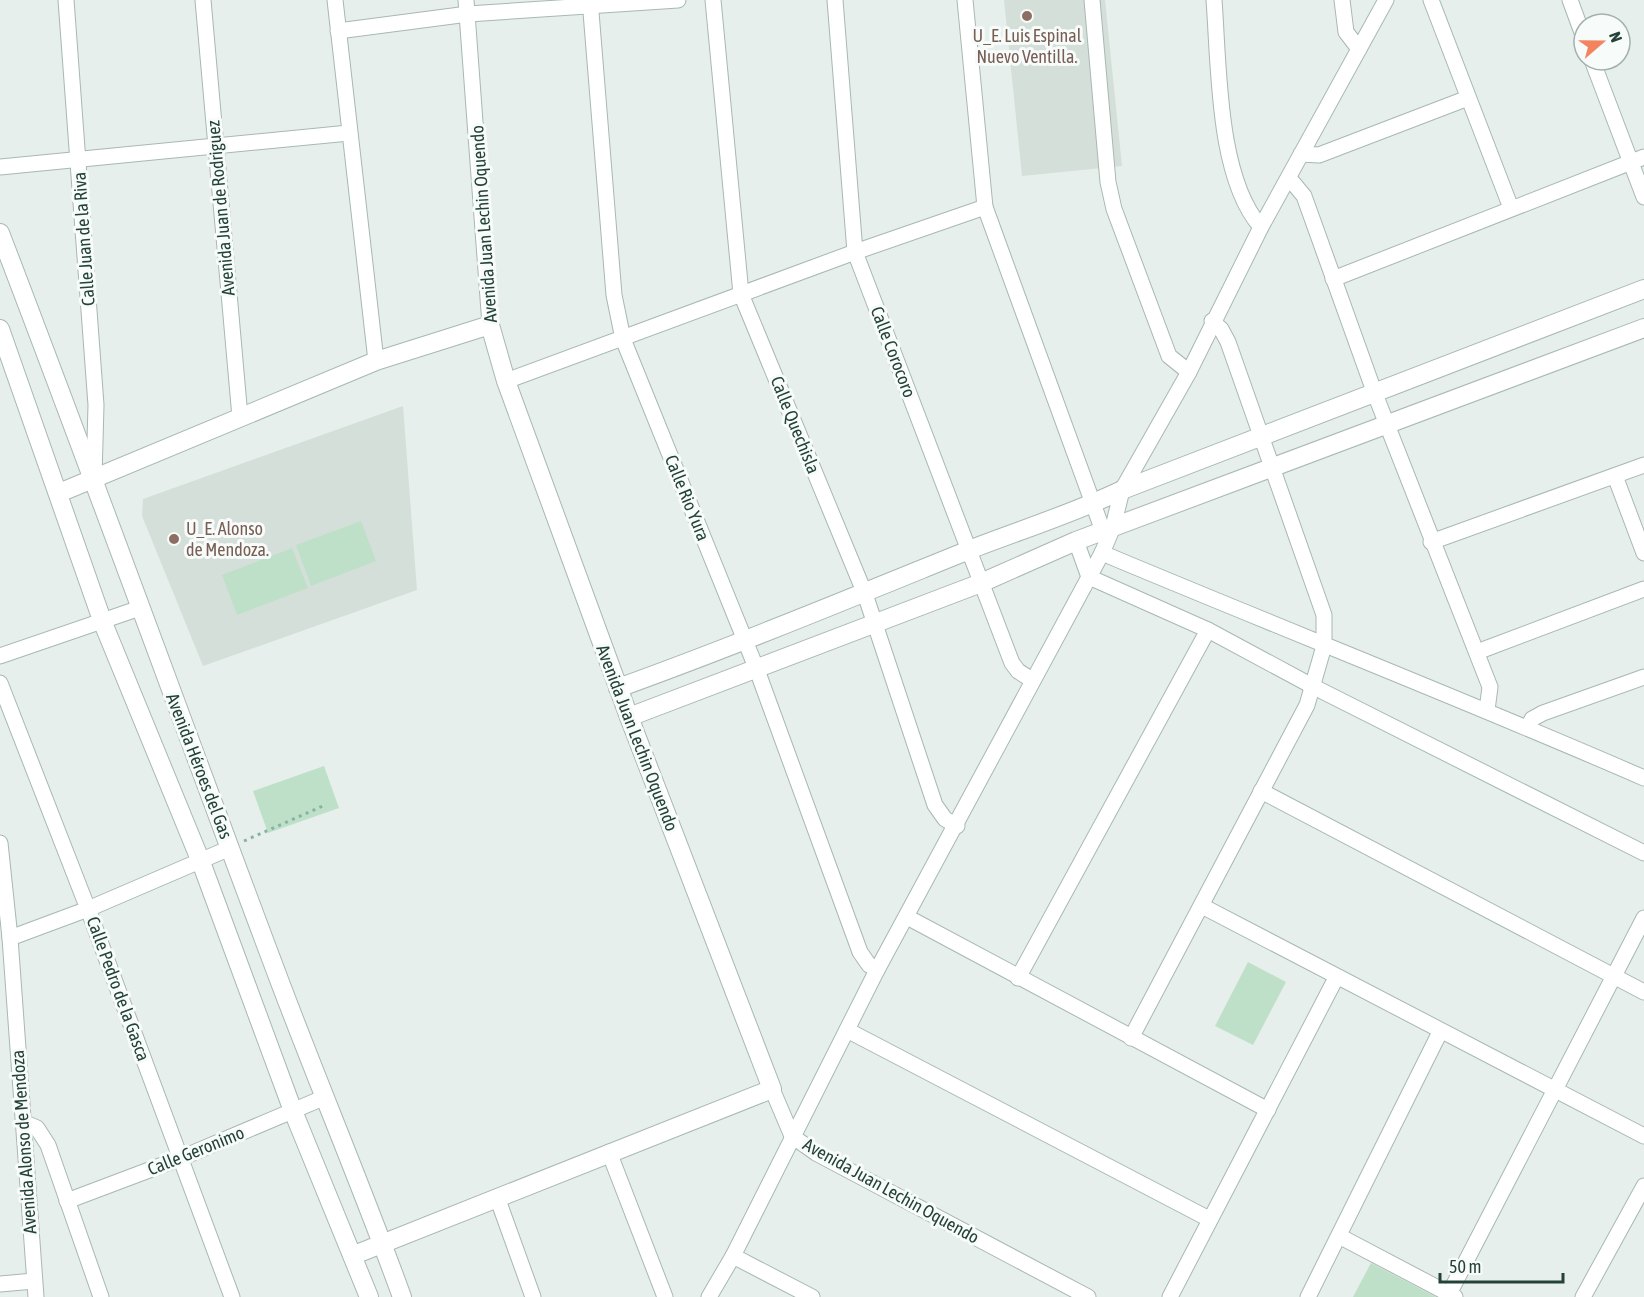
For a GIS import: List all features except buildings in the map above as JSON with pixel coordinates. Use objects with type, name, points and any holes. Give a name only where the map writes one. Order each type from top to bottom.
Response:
[{"type":"street","name":"Calle Juan de la Riva","points":[[66,0],[96,405],[94,477]]},
{"type":"street","name":"Avenida Juan de Rodriguez","points":[[202,0],[240,417]]},
{"type":"street","points":[[334,0],[376,361]]},
{"type":"street","points":[[338,30],[467,7],[678,0]]},
{"type":"street","name":"Calle Quechisla","points":[[712,0],[741,294],[865,594],[935,806],[945,819],[957,826]]},
{"type":"street","name":"Calle Corocoro","points":[[835,0],[855,252],[1012,663],[1018,671],[1032,680]]},
{"type":"street","points":[[965,0],[985,207],[1094,503],[1108,529]]},
{"type":"street","points":[[1092,0],[1108,182],[1114,209],[1170,356],[1189,372]]},
{"type":"street","points":[[1214,0],[1226,138],[1234,172],[1253,218],[1261,227]]},
{"type":"street","points":[[1342,0],[1346,32],[1359,49]]},
{"type":"street","points":[[709,1297],[733,1256],[877,970],[957,826],[1032,680],[1102,553],[1122,490],[1189,372],[1212,321],[1261,227],[1386,0]]},
{"type":"street","points":[[1431,0],[1511,208]]},
{"type":"street","name":"Calle Rio Yura","points":[[590,3],[615,295],[623,339],[757,670],[860,952],[869,965],[877,970]]},
{"type":"street","name":"Avenida Juan Lechin Oquendo","points":[[467,7],[490,325],[506,381],[618,688],[792,1136],[816,1153],[1088,1297]]},
{"type":"street","points":[[1597,72],[1637,160],[1644,197]]},
{"type":"street","points":[[1301,154],[1319,155],[1468,98]]},
{"type":"street","points":[[0,167],[349,133]]},
{"type":"street","points":[[1333,279],[1637,160]]},
{"type":"street","points":[[1289,178],[1299,186],[1304,196],[1431,542],[1477,652],[1490,687],[1487,710]]},
{"type":"street","points":[[506,381],[855,252],[985,207]]},
{"type":"street","name":"Avenida Héroes del Gas","points":[[0,233],[94,477],[140,608],[323,1098],[402,1297]]},
{"type":"street","points":[[618,688],[746,642],[1122,490],[1644,289]]},
{"type":"street","points":[[1131,1038],[1262,791],[1314,687],[1324,646],[1324,615],[1228,342],[1212,321]]},
{"type":"street","points":[[58,493],[376,361],[490,325]]},
{"type":"street","points":[[629,717],[981,584],[1076,541],[1644,328]]},
{"type":"street","name":"Avenida Héroes del Gas","points":[[0,329],[103,623],[201,862],[293,1112],[354,1255],[369,1297]]},
{"type":"street","points":[[1431,542],[1644,465]]},
{"type":"street","points":[[1615,476],[1644,553]]},
{"type":"street","points":[[1076,541],[1089,577],[1208,630],[1314,687],[1644,853]]},
{"type":"street","points":[[1102,553],[1324,646],[1528,727],[1644,778]]},
{"type":"street","points":[[1477,652],[1644,589]]},
{"type":"street","points":[[0,656],[103,623],[140,608]]},
{"type":"street","points":[[1018,978],[1208,630]]},
{"type":"street","points":[[1528,727],[1532,719],[1543,713],[1644,677]]},
{"type":"street","name":"Calle Pedro de la Gasca","points":[[0,683],[88,909],[231,1297]]},
{"type":"street","points":[[1262,791],[1644,992]]},
{"type":"street","name":"Avenida Alonso de Mendoza","points":[[0,843],[10,938],[7,1007],[23,1122],[36,1297]]},
{"type":"street","points":[[10,938],[88,909],[230,848]]},
{"type":"street","points":[[1202,906],[1336,978],[1644,1136]]},
{"type":"street","points":[[907,917],[1268,1110]]},
{"type":"street","points":[[1339,1236],[1452,1295],[1554,1090],[1644,918]]},
{"type":"street","points":[[1170,1297],[1336,978]]},
{"type":"street","points":[[847,1030],[1209,1219]]},
{"type":"street","points":[[1308,1297],[1440,1032]]},
{"type":"street","points":[[354,1255],[772,1089]]},
{"type":"street","name":"Calle Geronimo","points":[[67,1201],[181,1158],[323,1098]]},
{"type":"street","points":[[23,1122],[31,1123],[42,1134],[101,1297]]},
{"type":"street","points":[[609,1152],[665,1297]]},
{"type":"street","points":[[1583,1297],[1644,1186]]},
{"type":"street","points":[[496,1197],[533,1297]]},
{"type":"street","points":[[733,1256],[812,1297]]},
{"type":"street","points":[[0,1284],[34,1281]]},
{"type":"path","points":[[230,848],[325,805]]},
{"type":"shaded area","points":[[1004,0],[1105,0],[1122,166],[1022,176]]},
{"type":"shaded area","points":[[403,406],[417,590],[203,666],[142,516],[143,499]]},
{"type":"green space","points":[[361,521],[376,561],[311,586],[296,545]]},
{"type":"green space","points":[[292,548],[308,588],[237,615],[222,575]]},
{"type":"green space","points":[[324,766],[339,808],[268,833],[253,791]]},
{"type":"green space","points":[[1248,962],[1286,982],[1253,1045],[1215,1026]]},
{"type":"green space","points":[[1371,1263],[1436,1297],[1353,1297]]},
{"type":"place","name":"U_E. Luis Espinal Nuevo Ventilla.","points":[[1027,16]]},
{"type":"place","name":"U_E. Alonso de Mendoza.","points":[[174,539]]}]
